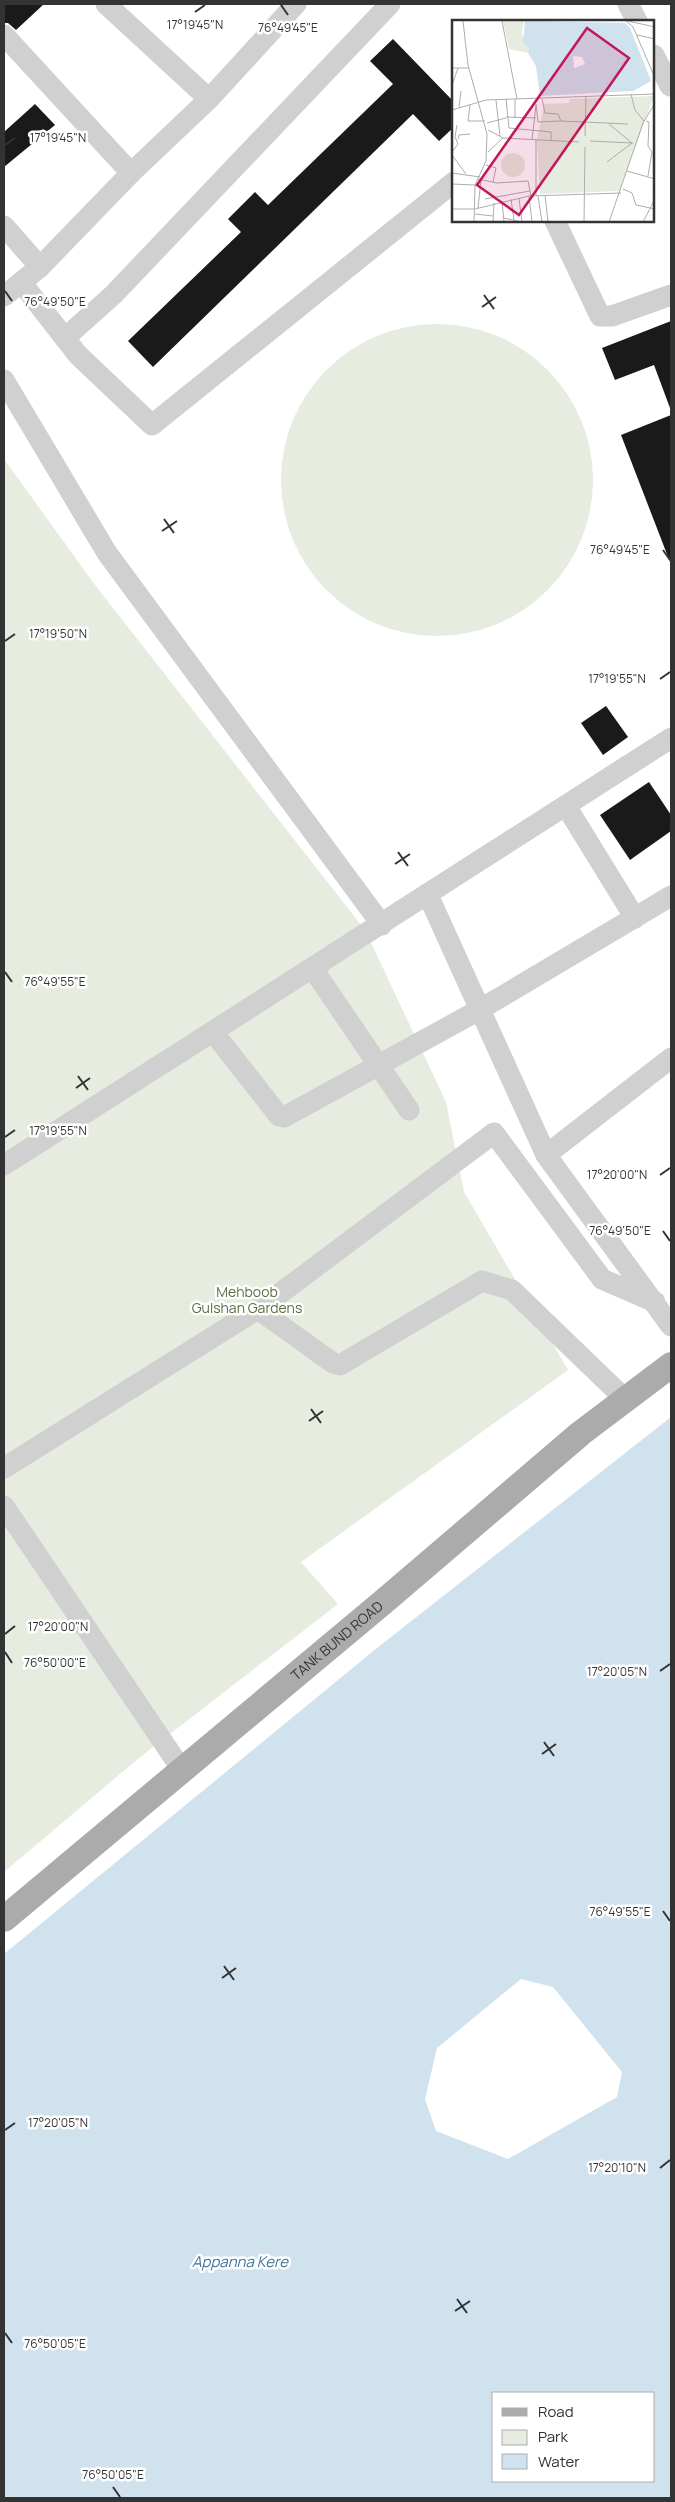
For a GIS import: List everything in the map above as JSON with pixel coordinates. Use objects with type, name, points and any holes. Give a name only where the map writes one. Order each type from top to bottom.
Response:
[{"type":"main road","name":"TANK BUND ROAD","points":[[4,1919],[382,1603],[581,1433],[671,1365]]},
{"type":"street","points":[[106,4],[209,99]]},
{"type":"street","points":[[65,338],[114,294],[390,4]]},
{"type":"street","points":[[628,4],[636,20]]},
{"type":"street","points":[[4,296],[40,267],[131,173],[209,99],[289,6]]},
{"type":"street","points":[[4,35],[131,173]]},
{"type":"street","points":[[655,58],[665,88]]},
{"type":"street","points":[[21,282],[88,366],[149,424],[154,424],[452,184]]},
{"type":"street","points":[[555,222],[600,316],[612,316],[671,294]]},
{"type":"street","points":[[4,226],[40,267]]},
{"type":"street","points":[[4,380],[107,553],[382,925]]},
{"type":"street","points":[[4,1165],[382,925],[671,738]]},
{"type":"street","points":[[566,806],[635,918]]},
{"type":"street","points":[[428,895],[546,1155],[671,1326]]},
{"type":"street","points":[[213,1032],[280,1117],[479,1010],[671,896]]},
{"type":"street","points":[[313,969],[409,1110]]},
{"type":"street","points":[[546,1155],[671,1058]]},
{"type":"street","points":[[4,1468],[258,1310],[494,1133],[602,1279],[654,1302]]},
{"type":"street","points":[[258,1310],[333,1363],[340,1365],[474,1284],[487,1282],[512,1290],[625,1399]]},
{"type":"street","points":[[4,1506],[182,1770]]},
{"type":"green space","points":[[437,324],[467,327],[511,342],[536,359],[558,381],[575,406],[581,420],[590,450],[593,480],[590,510],[575,554],[558,579],[536,601],[511,618],[497,624],[467,633],[437,636],[407,633],[363,618],[338,601],[316,579],[299,554],[293,540],[284,510],[281,480],[284,450],[299,406],[316,381],[338,359],[363,342],[377,336],[407,327]]},
{"type":"green space","name":"Mehboob Gulshan Gardens","points":[[4,459],[95,585],[365,930],[446,1102],[464,1192],[568,1370],[301,1562],[338,1604],[139,1758],[4,1872]]},
{"type":"water","name":"Appanna Kere","points":[[671,1417],[671,2498],[4,2498],[4,1954],[377,1648]],"holes":[[[521,1979],[553,1987],[622,2072],[617,2097],[508,2159],[436,2131],[425,2099],[437,2048]]]},
{"type":"building","points":[[4,4],[44,4],[16,30],[8,23],[4,23]]},
{"type":"building","points":[[393,39],[452,100],[452,129],[439,141],[413,114],[153,367],[128,341],[241,232],[228,219],[255,192],[268,205],[393,84],[370,61]]},
{"type":"building","points":[[35,104],[55,125],[4,167],[4,132]]},
{"type":"building","points":[[671,321],[670,408],[654,365],[615,380],[602,348]]},
{"type":"building","points":[[671,415],[671,562],[670,562],[621,435]]},
{"type":"building","points":[[606,706],[628,737],[603,755],[581,723]]},
{"type":"building","points":[[649,782],[671,815],[671,831],[630,860],[600,815]]}]
